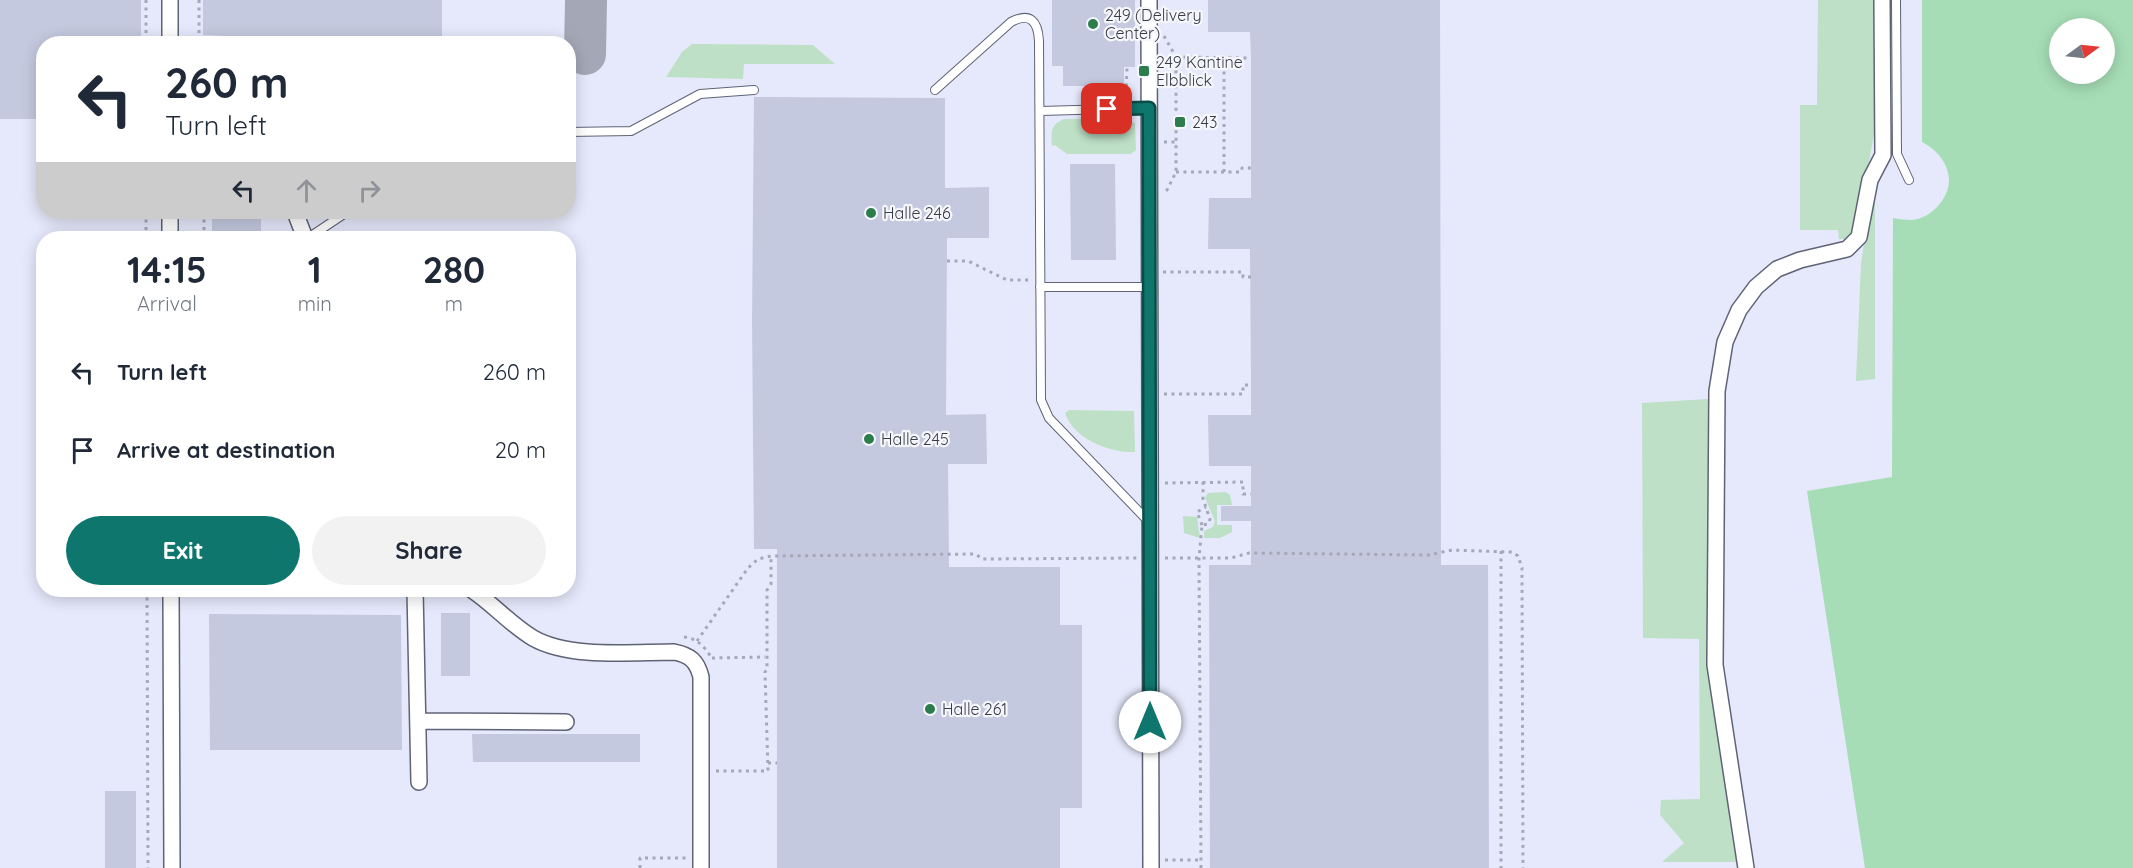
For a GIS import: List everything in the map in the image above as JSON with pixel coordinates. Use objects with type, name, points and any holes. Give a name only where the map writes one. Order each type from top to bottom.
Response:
[{"type":"street","points":[[170,0],[170,36]]},
{"type":"street","points":[[1149,0],[1151,864]]},
{"type":"street","points":[[1746,868],[1715,665],[1717,391],[1725,342],[1738,310],[1756,287],[1777,270],[1800,260],[1847,249],[1859,237],[1870,180],[1883,155],[1882,0]]},
{"type":"street","points":[[171,597],[172,868]]},
{"type":"street","points":[[414,597],[419,782]]},
{"type":"street","points":[[480,597],[531,637],[548,646],[568,651],[674,652],[690,656],[695,662],[701,677],[696,863]]},
{"type":"street","points":[[418,721],[566,722]]},
{"type":"lane","points":[[1896,0],[1897,154],[1909,180]]},
{"type":"lane","points":[[935,90],[1011,22],[1029,17],[1038,27],[1041,400],[1049,418],[1150,523]]},
{"type":"lane","points":[[576,132],[631,131],[700,94],[754,90]]},
{"type":"lane","points":[[1040,111],[1149,108]]},
{"type":"lane","points":[[318,231],[336,219]]},
{"type":"lane","points":[[1040,287],[1149,287]]},
{"type":"path","points":[[146,0],[146,36]]},
{"type":"path","points":[[199,0],[199,36]]},
{"type":"path","points":[[1163,33],[1176,57],[1176,172],[1163,199]]},
{"type":"path","points":[[1176,57],[1251,58]]},
{"type":"path","points":[[1224,58],[1224,172]]},
{"type":"path","points":[[1126,94],[1127,67]]},
{"type":"path","points":[[1176,172],[1241,172],[1242,168],[1251,168]]},
{"type":"path","points":[[1163,272],[1243,272],[1243,277],[1251,277]]},
{"type":"path","points":[[1164,394],[1243,394],[1243,385],[1251,385]]},
{"type":"path","points":[[1202,525],[1208,524],[1210,519],[1203,482]]},
{"type":"path","points":[[1165,483],[1243,482],[1243,494],[1251,494]]},
{"type":"path","points":[[1201,868],[1199,558],[1202,525],[1197,512],[1206,507]]},
{"type":"path","points":[[697,641],[748,568],[758,560],[771,556],[976,554],[982,559],[1231,558],[1249,553],[1429,555],[1452,550],[1512,552],[1518,556],[1522,568],[1522,868]]},
{"type":"path","points":[[1501,551],[1502,868]]},
{"type":"path","points":[[714,771],[768,771],[765,672],[768,669],[767,590],[771,584],[771,556]]},
{"type":"path","points":[[147,597],[148,868]]},
{"type":"path","points":[[712,658],[765,657]]},
{"type":"path","points":[[768,763],[777,763]]},
{"type":"path","points":[[640,868],[640,858],[696,863]]},
{"type":"path","points":[[1151,864],[1201,860]]},
{"type":"shaded area","points":[[1818,0],[1875,0],[1875,128],[1858,226],[1845,239],[1839,239],[1838,230],[1800,230],[1800,105],[1817,105]]},
{"type":"shaded area","points":[[1922,0],[2133,0],[2133,868],[1865,868],[1807,491],[1892,477],[1893,218],[1920,219],[1934,210],[1945,197],[1949,181],[1947,168],[1931,148],[1922,142]]},
{"type":"shaded area","points":[[692,44],[813,45],[835,64],[744,64],[743,79],[666,77],[682,52]]},
{"type":"shaded area","points":[[1123,118],[1123,121],[1135,123],[1136,150],[1131,154],[1067,154],[1055,145],[1052,146],[1052,130],[1064,119]]},
{"type":"shaded area","points":[[1871,199],[1875,200],[1875,379],[1856,381],[1861,263]]},
{"type":"shaded area","points":[[1708,399],[1708,665],[1738,862],[1662,862],[1684,843],[1660,815],[1661,800],[1700,799],[1699,639],[1643,638],[1642,403]]},
{"type":"shaded area","points":[[1069,410],[1134,411],[1135,452],[1114,450],[1084,437],[1076,430],[1065,413]]},
{"type":"shaded area","points":[[1226,492],[1230,495],[1232,505],[1217,505],[1217,525],[1232,525],[1232,532],[1220,538],[1204,538],[1204,531],[1213,527],[1215,521],[1205,498],[1208,493]]},
{"type":"shaded area","points":[[1183,516],[1197,517],[1200,538],[1184,533]]},
{"type":"building","points":[[0,0],[141,0],[141,36],[36,36],[36,119],[0,119]]},
{"type":"building","points":[[203,0],[442,0],[442,36],[203,35]]},
{"type":"building","name":"249 (Delivery Center)","points":[[1052,0],[1135,0],[1135,67],[1124,67],[1124,86],[1063,86],[1063,66],[1052,66]]},
{"type":"building","points":[[1208,0],[1440,0],[1441,565],[1488,565],[1489,868],[1210,868],[1209,565],[1251,565],[1251,521],[1221,521],[1221,506],[1251,506],[1251,466],[1209,466],[1208,415],[1251,415],[1251,385],[1250,249],[1208,249],[1209,198],[1251,198],[1251,58],[1250,32],[1208,32]]},
{"type":"building","points":[[754,97],[945,98],[945,188],[989,187],[989,238],[947,238],[946,415],[986,414],[987,464],[948,464],[949,567],[1060,567],[1060,625],[1082,625],[1082,808],[1060,808],[1060,868],[777,868],[777,549],[754,549],[752,321]]},
{"type":"building","points":[[1070,164],[1115,164],[1116,260],[1071,260]]},
{"type":"building","points":[[212,219],[261,219],[261,231],[212,231]]},
{"type":"building","points":[[441,613],[470,613],[470,676],[441,676]]},
{"type":"building","points":[[209,614],[401,615],[402,750],[210,750]]},
{"type":"building","points":[[472,734],[640,734],[640,762],[473,762]]},
{"type":"building","points":[[105,791],[136,791],[136,868],[105,868]]},
{"type":"taxiway","points":[[585,54],[586,0]]},
{"type":"place","name":"249 (Delivery Center)","points":[[1093,24]]},
{"type":"place","name":"249 Kantine Elbblick","points":[[1144,71]]},
{"type":"place","name":"243","points":[[1180,122]]},
{"type":"place","name":"Halle 246","points":[[871,213]]},
{"type":"place","name":"Halle 245","points":[[869,439]]},
{"type":"place","name":"Halle 261","points":[[930,709]]},
{"type":"route","points":[[1107,109],[1149,108],[1150,722]]}]
